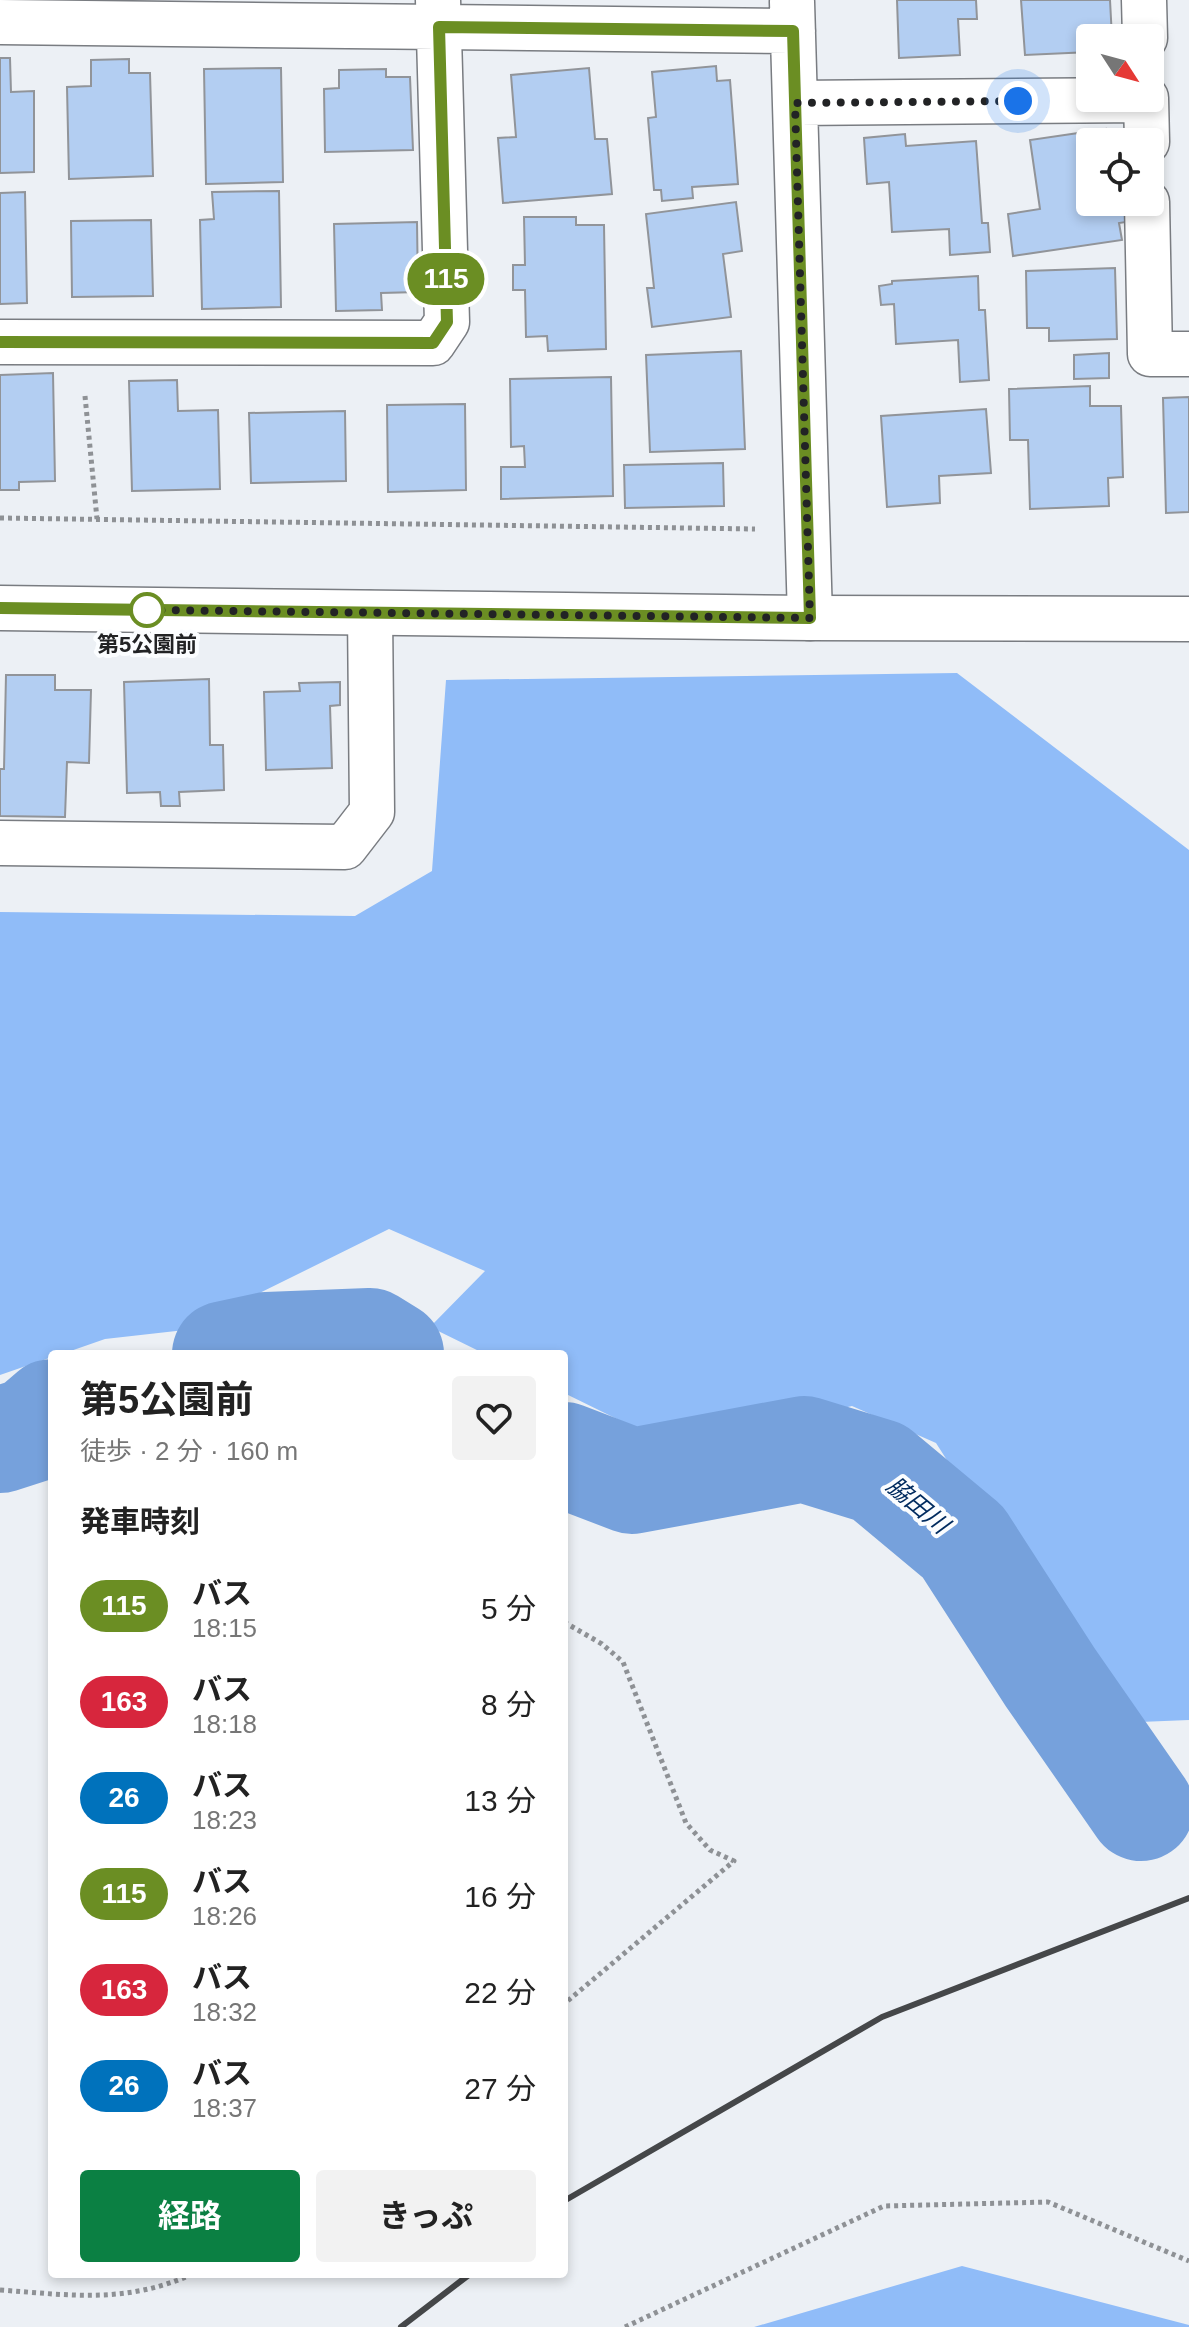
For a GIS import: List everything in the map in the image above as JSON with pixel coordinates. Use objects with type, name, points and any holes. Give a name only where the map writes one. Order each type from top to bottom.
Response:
[{"type":"street","points":[[1144,0],[1145,24]]},
{"type":"street","points":[[0,22],[128,12],[792,15],[810,618]]},
{"type":"street","points":[[0,342],[433,343],[447,322],[438,13]]},
{"type":"street","points":[[795,103],[1146,113]]},
{"type":"street","points":[[1147,216],[1150,354],[1189,354]]},
{"type":"street","points":[[0,608],[810,618],[1189,619]]},
{"type":"street","points":[[0,843],[345,847],[372,812],[370,613]]},
{"type":"path","points":[[80,343],[97,519]]},
{"type":"path","points":[[0,518],[756,529]]},
{"type":"path","points":[[568,1624],[602,1644],[623,1662],[686,1823],[710,1850],[734,1861],[568,2001]]},
{"type":"path","points":[[625,2327],[884,2206],[1048,2202],[1189,2261]]},
{"type":"path","points":[[0,2290],[102,2296],[160,2289],[184,2278]]},
{"type":"shaded area","points":[[957,673],[1189,850],[1189,1720],[1115,1723],[936,1443],[852,1406],[676,1448],[568,1395],[568,1350],[477,1350],[430,1327],[485,1271],[389,1229],[185,1330],[105,1339],[73,1350],[48,1350],[48,1358],[0,1375],[0,912],[355,916],[432,871],[446,680]]},
{"type":"shaded area","points":[[962,2266],[1189,2325],[1189,2327],[754,2327]]},
{"type":"building","points":[[897,0],[976,0],[977,19],[958,19],[960,55],[899,58]]},
{"type":"building","points":[[1021,0],[1110,0],[1111,24],[1076,24],[1076,53],[1025,55]]},
{"type":"building","points":[[0,58],[10,58],[11,92],[34,91],[34,172],[0,173]]},
{"type":"building","points":[[129,59],[129,73],[150,73],[153,176],[69,179],[67,87],[91,86],[91,60]]},
{"type":"building","points":[[716,66],[717,81],[730,80],[738,184],[692,187],[693,198],[662,201],[661,190],[654,190],[648,118],[656,117],[652,72]]},
{"type":"building","points":[[281,68],[283,182],[206,184],[204,69]]},
{"type":"building","points":[[589,68],[595,139],[607,139],[612,194],[503,203],[498,138],[516,137],[511,75]]},
{"type":"building","points":[[386,69],[386,77],[410,77],[413,150],[325,152],[324,89],[339,88],[339,70]]},
{"type":"building","points":[[1076,133],[1076,216],[1125,216],[1126,222],[1119,223],[1122,240],[1013,256],[1008,214],[1040,209],[1030,140]]},
{"type":"building","points":[[905,134],[906,146],[976,141],[982,223],[988,223],[990,252],[950,255],[949,229],[892,232],[889,182],[867,184],[864,138]]},
{"type":"building","points":[[279,191],[281,307],[202,309],[200,220],[214,219],[212,192]]},
{"type":"building","points":[[25,192],[27,303],[0,304],[0,193]]},
{"type":"building","points":[[736,202],[742,251],[723,254],[731,317],[652,327],[647,288],[654,288],[646,214]]},
{"type":"building","points":[[524,217],[576,217],[576,225],[604,225],[606,349],[548,351],[547,336],[526,337],[525,290],[513,290],[513,265],[525,265]]},
{"type":"building","points":[[151,220],[153,296],[72,297],[71,221]]},
{"type":"building","points":[[417,222],[418,292],[381,293],[382,310],[336,311],[334,224]]},
{"type":"building","points":[[1115,268],[1117,339],[1049,341],[1049,328],[1027,328],[1026,271]]},
{"type":"building","points":[[978,276],[979,310],[985,310],[989,380],[960,382],[958,340],[896,344],[894,304],[881,305],[879,286],[892,284],[892,281]]},
{"type":"building","points":[[741,351],[745,449],[650,452],[646,355]]},
{"type":"building","points":[[1109,353],[1109,378],[1074,379],[1074,355]]},
{"type":"building","points":[[53,373],[55,481],[19,482],[19,490],[0,490],[0,375]]},
{"type":"building","points":[[611,377],[613,496],[501,499],[501,467],[525,467],[524,446],[511,447],[510,379]]},
{"type":"building","points":[[177,380],[178,411],[218,410],[220,489],[132,491],[129,381]]},
{"type":"building","points":[[1090,386],[1090,406],[1121,406],[1123,477],[1108,478],[1109,506],[1030,509],[1028,440],[1010,440],[1009,389]]},
{"type":"building","points":[[1189,397],[1189,512],[1166,513],[1163,398]]},
{"type":"building","points":[[465,404],[466,490],[388,492],[387,405]]},
{"type":"building","points":[[986,409],[991,473],[939,476],[940,503],[887,507],[881,416]]},
{"type":"building","points":[[345,411],[346,481],[251,483],[249,413]]},
{"type":"building","points":[[723,463],[724,506],[625,508],[624,465]]},
{"type":"building","points":[[6,675],[55,675],[55,690],[91,690],[89,763],[67,762],[65,817],[0,816]]},
{"type":"building","points":[[209,679],[210,745],[223,745],[224,790],[179,792],[180,806],[161,806],[160,792],[127,793],[124,682]]},
{"type":"building","points":[[340,682],[340,705],[330,706],[332,768],[266,770],[264,692],[300,691],[299,683]]},
{"type":"waterway","name":"脇田川","points":[[244,1350],[267,1345],[370,1341],[385,1350]]},
{"type":"waterway","name":"脇田川","points":[[0,1440],[31,1430],[48,1415]]},
{"type":"waterway","name":"脇田川","points":[[568,1457],[632,1481],[804,1449],[879,1472],[963,1542],[1050,1677],[1141,1808]]},
{"type":"railway","points":[[568,2199],[882,2017],[1189,1898]]},
{"type":"railway","points":[[401,2327],[465,2278]]},
{"type":"bus line","name":"115","points":[[0,342],[433,343],[447,322],[439,27],[793,31],[810,618],[0,608]]},
{"type":"place","name":"第5公園前","points":[[147,610]]},
{"type":"route","points":[[147,610],[810,618],[795,103],[1018,101]]}]
